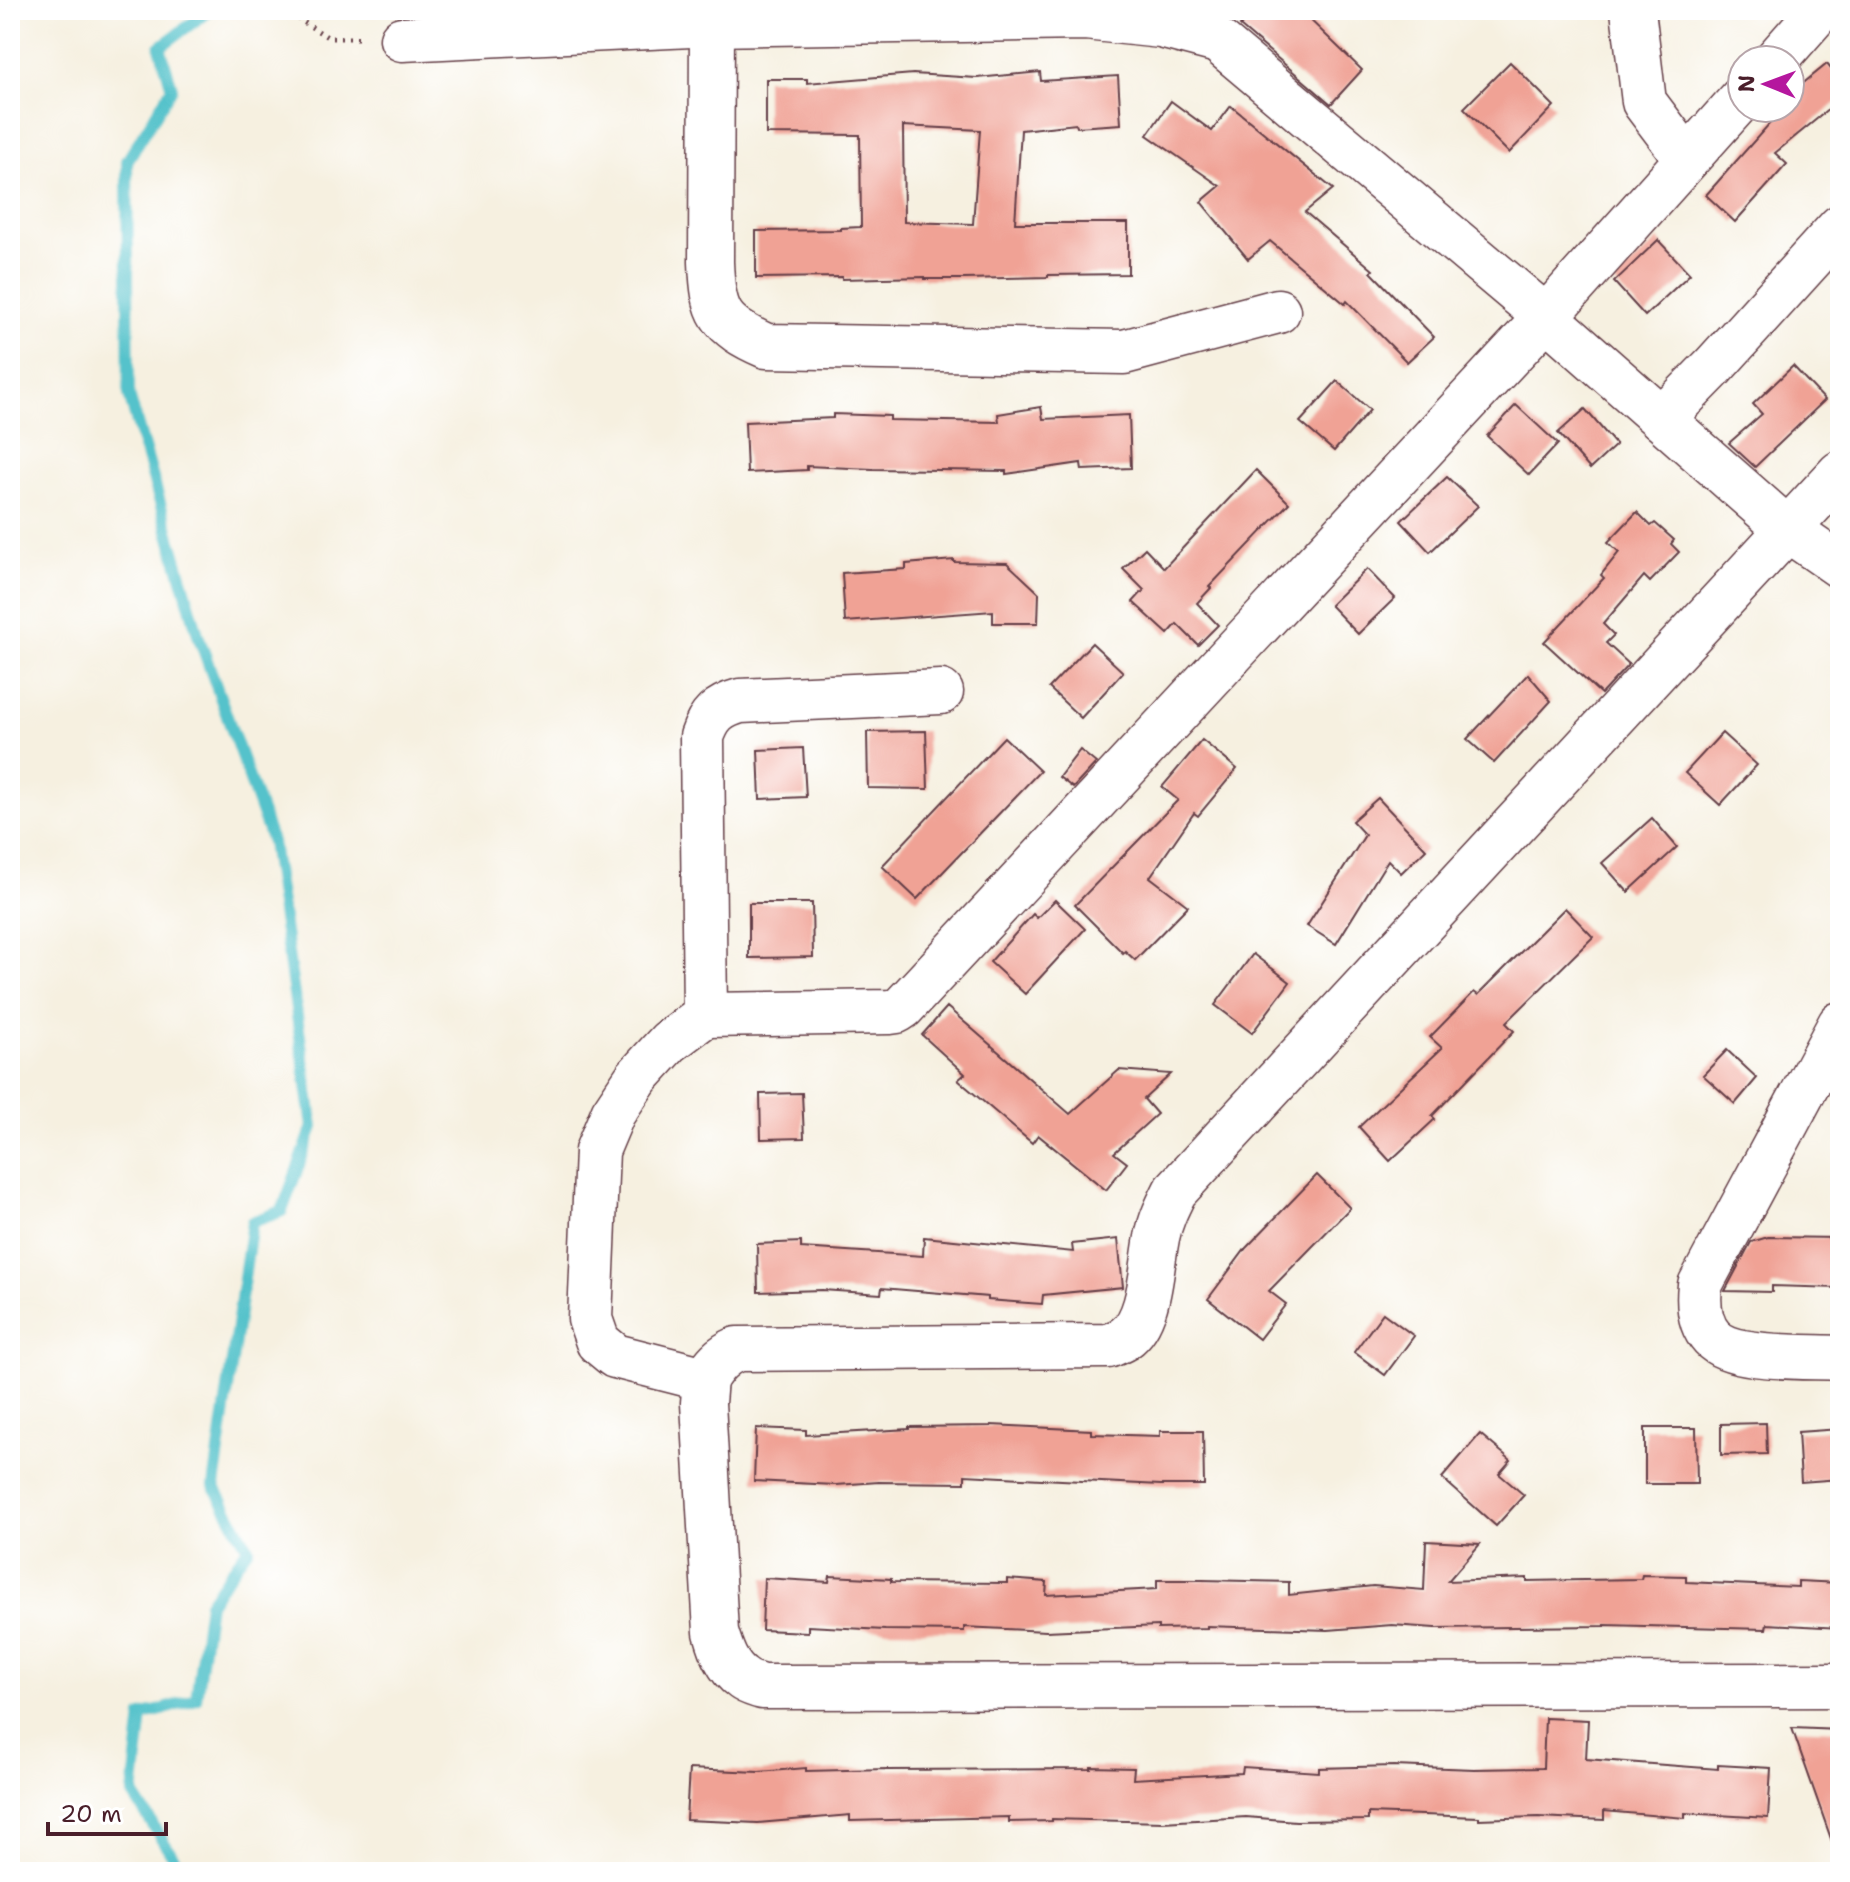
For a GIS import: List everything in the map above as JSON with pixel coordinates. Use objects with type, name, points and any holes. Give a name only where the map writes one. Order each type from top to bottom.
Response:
[{"type":"street","points":[[1633,10],[1644,102],[1687,159]]},
{"type":"street","points":[[1790,44],[1820,10]]},
{"type":"street","points":[[402,39],[712,24],[1085,18],[1161,26],[1218,41],[1546,317],[1788,530],[1840,566]]},
{"type":"street","points":[[712,24],[712,291],[721,316],[740,334],[766,346],[1124,352],[1278,311]]},
{"type":"street","points":[[705,1379],[615,1356],[598,1342],[590,1319],[597,1151],[613,1113],[637,1077],[669,1042],[705,1015],[890,1012],[903,1007],[1546,317],[1726,116]]},
{"type":"street","points":[[1662,419],[1840,227]]},
{"type":"street","points":[[1840,473],[1175,1191],[1163,1214],[1157,1236],[1145,1306],[1137,1325],[1126,1337],[1108,1346],[737,1349],[715,1362],[705,1379],[703,1403],[716,1632],[721,1651],[730,1665],[743,1680],[762,1687],[1840,1685]]},
{"type":"street","points":[[705,1015],[702,737],[706,725],[715,713],[740,701],[941,692]]},
{"type":"street","points":[[1840,1024],[1700,1285],[1698,1306],[1712,1339],[1734,1351],[1756,1355],[1840,1358]]},
{"type":"path","points":[[284,10],[329,38],[402,39]]},
{"type":"building","points":[[1255,10],[1300,10],[1362,70],[1331,104],[1240,26]]},
{"type":"building","points":[[1510,62],[1554,106],[1509,153],[1464,108]]},
{"type":"building","points":[[1827,64],[1840,80],[1840,100],[1775,153],[1787,164],[1735,222],[1706,195],[1769,124],[1806,124],[1806,81]]},
{"type":"building","points":[[1040,72],[1041,81],[1118,76],[1121,124],[1077,127],[1076,124],[1021,130],[1015,223],[1128,223],[1128,274],[964,279],[756,278],[756,231],[861,227],[860,135],[766,134],[766,79],[807,79],[807,83],[913,74],[977,78]],"holes":[[[903,126],[980,130],[973,224],[904,222]]]},
{"type":"building","points":[[1171,101],[1212,131],[1231,106],[1333,189],[1305,212],[1373,270],[1371,272],[1434,337],[1407,362],[1347,301],[1345,304],[1270,241],[1248,259],[1201,202],[1220,186],[1147,135]]},
{"type":"building","points":[[1658,240],[1690,274],[1645,316],[1614,282]]},
{"type":"building","points":[[1793,366],[1825,400],[1755,467],[1729,443],[1762,414],[1753,404]]},
{"type":"building","points":[[1337,381],[1370,410],[1334,451],[1300,422]]},
{"type":"building","points":[[1516,405],[1558,444],[1529,475],[1487,436]]},
{"type":"building","points":[[1041,407],[1043,419],[1129,415],[1131,468],[1082,470],[1081,463],[1006,474],[1006,471],[807,466],[807,470],[747,473],[745,422],[833,418],[833,414],[890,416],[890,420],[999,422],[998,414]]},
{"type":"building","points":[[1585,409],[1616,445],[1590,469],[1558,433]]},
{"type":"building","points":[[1256,470],[1289,503],[1197,603],[1218,625],[1198,645],[1177,624],[1168,634],[1133,602],[1144,590],[1123,569],[1145,548],[1164,568]]},
{"type":"building","points":[[1447,477],[1478,506],[1430,552],[1401,521]]},
{"type":"building","points":[[1637,512],[1651,526],[1655,523],[1674,540],[1671,544],[1679,552],[1650,582],[1644,576],[1603,624],[1614,635],[1606,643],[1629,664],[1601,694],[1544,642],[1604,578],[1601,575],[1619,552],[1608,542]]},
{"type":"building","points":[[954,560],[1007,563],[1039,593],[1038,623],[993,623],[993,611],[845,622],[842,573],[906,569],[906,564]]},
{"type":"building","points":[[1367,569],[1395,598],[1358,634],[1330,605]]},
{"type":"building","points":[[1092,643],[1123,672],[1081,718],[1049,688]]},
{"type":"building","points":[[1528,674],[1551,701],[1494,763],[1467,739]]},
{"type":"building","points":[[926,731],[928,789],[868,788],[867,732]]},
{"type":"building","points":[[1722,733],[1757,765],[1720,805],[1685,773]]},
{"type":"building","points":[[1004,737],[1040,771],[917,899],[882,866]]},
{"type":"building","points":[[1202,740],[1237,769],[1198,816],[1194,813],[1150,877],[1188,906],[1135,960],[1125,951],[1123,953],[1075,905],[1178,800],[1162,787]]},
{"type":"building","points":[[803,748],[806,797],[760,799],[758,750]]},
{"type":"building","points":[[1080,750],[1096,763],[1073,788],[1059,777]]},
{"type":"building","points":[[1378,798],[1426,849],[1401,873],[1388,860],[1336,944],[1307,926],[1365,835],[1352,821]]},
{"type":"building","points":[[1652,818],[1677,847],[1628,892],[1602,863]]},
{"type":"building","points":[[1055,900],[1085,929],[1025,994],[990,962],[1033,914],[1037,918]]},
{"type":"building","points":[[749,903],[812,903],[813,957],[749,958]]},
{"type":"building","points":[[1565,908],[1593,937],[1506,1023],[1514,1031],[1432,1116],[1435,1119],[1390,1161],[1359,1127],[1442,1048],[1430,1037],[1474,992],[1478,995]]},
{"type":"building","points":[[1253,954],[1290,982],[1252,1033],[1215,1005]]},
{"type":"building","points":[[947,1007],[1070,1114],[1119,1070],[1171,1074],[1144,1099],[1157,1114],[1114,1153],[1127,1163],[1106,1190],[1038,1135],[1032,1143],[958,1080],[965,1074],[922,1035]]},
{"type":"building","points":[[1727,1050],[1757,1078],[1735,1104],[1703,1075]]},
{"type":"building","points":[[802,1093],[804,1138],[761,1139],[760,1094]]},
{"type":"building","points":[[1317,1175],[1350,1208],[1269,1291],[1286,1304],[1259,1339],[1208,1299],[1246,1248]]},
{"type":"building","points":[[924,1237],[1073,1252],[1072,1244],[1118,1239],[1123,1287],[1043,1295],[1042,1304],[882,1288],[881,1294],[822,1290],[758,1292],[757,1244],[801,1242],[801,1248],[923,1256]]},
{"type":"building","points":[[1768,1237],[1840,1238],[1840,1288],[1772,1286],[1772,1292],[1725,1291],[1751,1242]]},
{"type":"building","points":[[1383,1313],[1414,1336],[1385,1375],[1354,1352]]},
{"type":"building","points":[[1766,1423],[1767,1454],[1721,1455],[1721,1424]]},
{"type":"building","points":[[991,1425],[1091,1430],[1091,1434],[1160,1436],[1160,1431],[1203,1431],[1204,1485],[965,1475],[965,1483],[836,1485],[754,1481],[756,1428],[806,1430],[806,1435],[909,1427]]},
{"type":"building","points":[[1645,1428],[1696,1428],[1697,1484],[1645,1484]]},
{"type":"building","points":[[1840,1429],[1840,1479],[1801,1482],[1798,1432]]},
{"type":"building","points":[[1480,1434],[1511,1460],[1499,1474],[1524,1495],[1496,1526],[1442,1478]]},
{"type":"building","points":[[1426,1541],[1480,1544],[1448,1581],[1641,1579],[1642,1575],[1686,1576],[1686,1582],[1798,1587],[1798,1581],[1840,1583],[1840,1628],[1767,1624],[1766,1629],[1605,1625],[1435,1628],[1392,1625],[1328,1630],[1207,1626],[1158,1629],[1158,1626],[1046,1631],[964,1627],[964,1631],[808,1626],[808,1632],[762,1630],[764,1578],[829,1582],[830,1576],[891,1579],[891,1582],[1007,1583],[1007,1579],[1047,1582],[1046,1595],[1157,1589],[1157,1580],[1289,1582],[1289,1595],[1373,1586],[1424,1590]]},
{"type":"building","points":[[1545,1718],[1588,1720],[1586,1759],[1718,1769],[1718,1765],[1771,1768],[1768,1818],[1685,1813],[1685,1818],[1604,1811],[1604,1820],[1538,1817],[1479,1819],[1368,1813],[1368,1820],[1296,1821],[1246,1817],[1163,1822],[1052,1819],[1009,1822],[1009,1817],[850,1821],[850,1815],[758,1823],[686,1820],[689,1769],[759,1772],[806,1768],[806,1771],[1091,1767],[1134,1768],[1133,1779],[1242,1773],[1243,1767],[1319,1772],[1319,1768],[1394,1766],[1543,1768]]},
{"type":"building","points":[[1792,1728],[1840,1730],[1840,1849],[1835,1850]]},
{"type":"waterway","points":[[183,1872],[133,1794],[142,1716],[196,1699],[209,1603],[248,1548],[214,1486],[252,1222],[282,1211],[313,1127],[272,842],[199,638],[129,395],[127,161],[172,88],[160,47],[210,10]]}]
